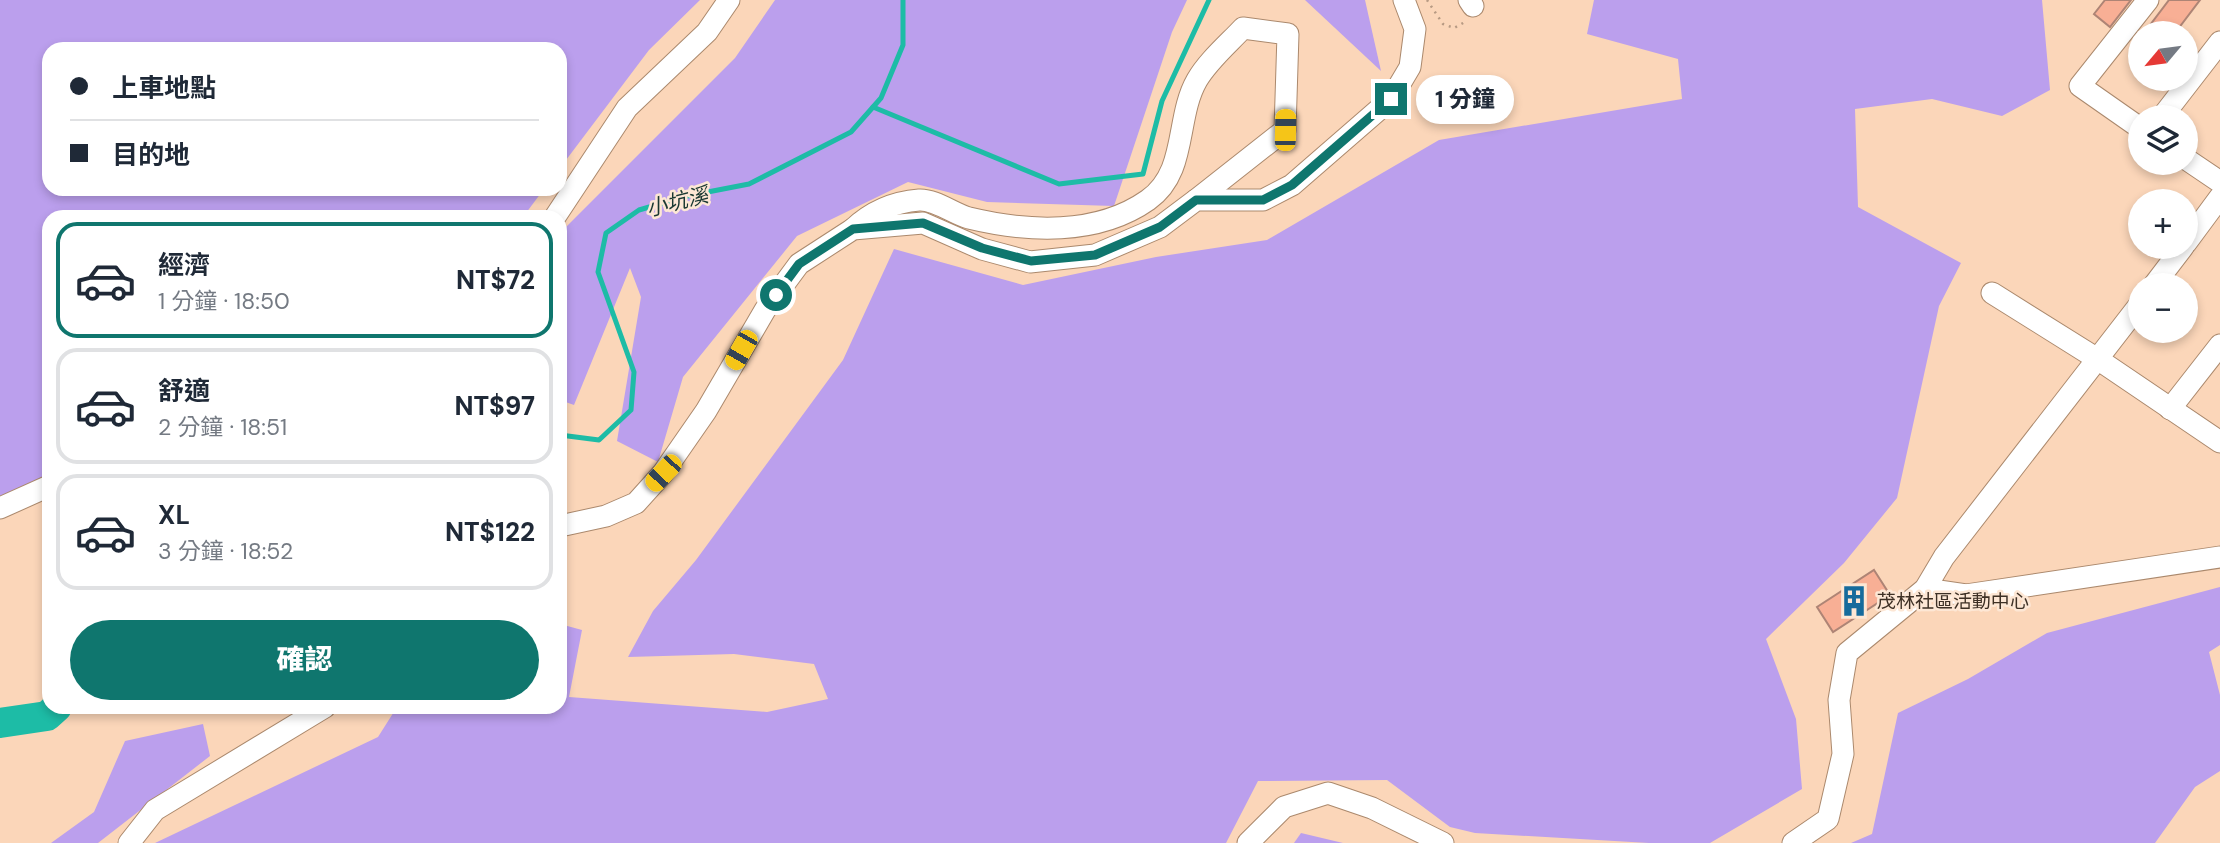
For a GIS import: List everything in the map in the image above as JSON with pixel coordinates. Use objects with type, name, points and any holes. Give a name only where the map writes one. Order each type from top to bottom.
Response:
[{"type":"street","points":[[560,210],[627,107],[707,32],[729,0]]},
{"type":"street","points":[[1196,200],[1263,200],[1292,185],[1391,99],[1410,67],[1415,29],[1404,0]]},
{"type":"street","points":[[2128,120],[2080,86],[2148,0]]},
{"type":"street","points":[[567,524],[606,516],[636,503],[663,473],[706,411],[765,310],[799,264],[853,229],[872,212],[922,200],[967,217],[1037,230],[1081,225],[1117,216],[1150,199],[1176,163],[1183,118],[1197,79],[1242,28],[1287,34],[1285,130],[1160,227],[1095,255],[1031,261],[982,248],[923,223],[853,229]]},
{"type":"street","points":[[2171,105],[2220,42]]},
{"type":"street","points":[[2198,167],[2220,182]]},
{"type":"street","points":[[2198,226],[2220,197]]},
{"type":"street","points":[[1992,293],[2099,360],[2220,442]]},
{"type":"street","points":[[1793,843],[1828,818],[1843,754],[1839,700],[1847,653],[1925,589],[1944,557],[2128,320]]},
{"type":"street","points":[[2170,409],[2220,345]]},
{"type":"street","points":[[0,508],[42,489]]},
{"type":"street","points":[[1925,589],[1966,595],[2220,557]]},
{"type":"street","points":[[129,843],[155,810],[314,714]]},
{"type":"street","points":[[1248,843],[1284,807],[1328,793],[1371,808],[1443,843]]},
{"type":"path","points":[[1427,0],[1443,24],[1454,28],[1469,9]]},
{"type":"shaded area","points":[[0,0],[700,0],[649,50],[567,159],[567,42],[42,42],[42,196],[539,196],[528,210],[42,210],[42,489],[0,497]]},
{"type":"shaded area","points":[[775,0],[1187,0],[1172,32],[1114,206],[987,202],[908,182],[797,236],[683,377],[658,462],[617,441],[641,297],[630,268],[574,405],[567,402],[567,226],[735,58]]},
{"type":"shaded area","points":[[1305,0],[1365,0],[1381,71]]},
{"type":"shaded area","points":[[1594,0],[2042,0],[2050,90],[2002,116],[1932,99],[1855,109],[1858,207],[1961,263],[1939,306],[1897,498],[1844,563],[1766,639],[1796,719],[1802,789],[1710,843],[1649,843],[1475,833],[1450,827],[1387,780],[1258,781],[1226,843],[155,843],[378,737],[393,714],[567,714],[567,626],[582,630],[569,697],[767,712],[828,699],[814,664],[734,654],[628,657],[653,611],[696,560],[843,360],[894,249],[1023,285],[1156,257],[1267,240],[1439,140],[1682,99],[1678,59],[1587,34]]},
{"type":"shaded area","points":[[2220,587],[2220,645],[2209,652],[2220,695],[2220,771],[2195,787],[2155,843],[1851,843],[1872,834],[1898,713],[1968,679],[2047,633]]},
{"type":"shaded area","points":[[203,724],[210,756],[98,843],[51,843],[94,812],[125,741]]},
{"type":"shaded area","points":[[1301,833],[1343,843],[1294,843]]},
{"type":"building","points":[[2105,0],[2131,0],[2110,27],[2094,14]]},
{"type":"building","points":[[2169,0],[2200,0],[2184,21],[2153,21]]},
{"type":"building","name":"茂林社區活動中心","points":[[1874,570],[1890,595],[1833,632],[1817,607]]},
{"type":"waterway","name":"小坑溪","points":[[567,436],[599,440],[631,410],[634,372],[598,272],[606,233],[639,210],[687,196],[749,184],[851,132],[881,98],[903,45],[903,0]]},
{"type":"waterway","name":"小坑溪","points":[[873,107],[1059,184],[1143,174],[1162,101],[1209,0]]},
{"type":"waterway","name":"小坑溪","points":[[0,723],[49,714]]},
{"type":"place","name":"茂林社區活動中心","points":[[1854,601]]},
{"type":"route","points":[[776,295],[799,264],[853,229],[923,223],[982,248],[1031,261],[1095,255],[1160,227],[1196,200],[1263,200],[1292,185],[1391,99]]}]
